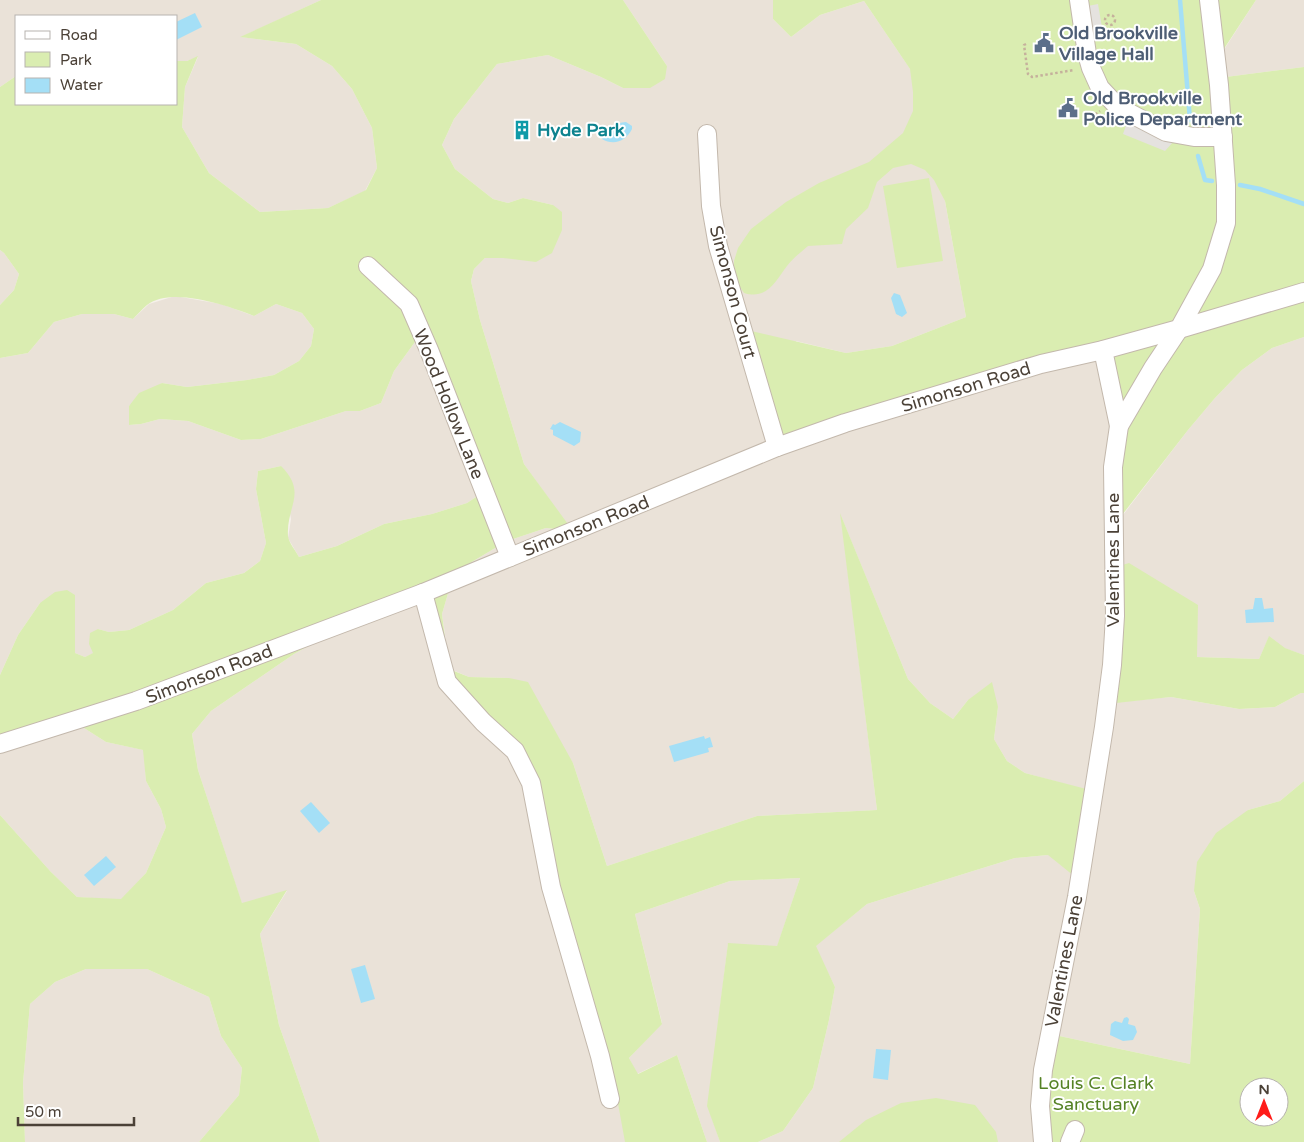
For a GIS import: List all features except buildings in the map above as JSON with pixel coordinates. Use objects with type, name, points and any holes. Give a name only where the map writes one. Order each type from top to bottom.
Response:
[{"type":"street","points":[[1078,0],[1091,68],[1100,88],[1118,107],[1166,132],[1194,137],[1223,138]]},
{"type":"street","name":"Valentines Lane","points":[[1043,1142],[1040,1106],[1043,1070],[1077,897],[1112,664],[1115,616],[1113,467],[1119,426],[1212,269],[1226,223],[1226,185],[1219,85],[1209,0]]},
{"type":"street","name":"Simonson Court","points":[[707,134],[711,206],[718,246],[777,447]]},
{"type":"street","name":"Wood Hollow Lane","points":[[368,266],[409,304],[510,557]]},
{"type":"street","name":"Simonson Road","points":[[0,744],[136,701],[423,593],[777,447],[845,423],[1041,364],[1103,350],[1304,292]]},
{"type":"street","points":[[1103,350],[1119,426]]},
{"type":"street","points":[[423,593],[447,682],[483,722],[515,751],[531,783],[550,887],[600,1056],[610,1099]]},
{"type":"path","points":[[1026,44],[1024,45],[1028,74],[1032,77],[1091,68]]},
{"type":"shaded area","points":[[0,0],[321,0],[241,37],[296,44],[332,66],[352,89],[372,128],[377,168],[365,191],[328,208],[260,212],[209,173],[182,127],[185,87],[198,57],[187,61],[178,61],[178,15],[15,15],[15,77],[0,87]]},
{"type":"shaded area","points":[[623,0],[773,0],[773,19],[791,37],[820,15],[864,1],[925,91],[966,317],[892,346],[846,353],[796,341],[777,447],[1103,350],[1119,426],[1113,528],[1188,430],[1242,370],[1272,348],[1304,337],[1304,655],[1284,648],[1269,637],[1259,659],[1197,657],[1107,703],[1171,697],[1239,709],[1275,707],[1304,693],[1304,781],[1280,801],[1248,810],[1194,891],[1200,909],[1190,1064],[1050,1034],[1043,1142],[758,1142],[783,1131],[813,1088],[835,987],[815,946],[867,904],[1015,858],[1048,855],[1094,792],[1025,773],[1007,761],[994,739],[998,707],[968,700],[953,719],[930,703],[908,679],[841,516],[877,810],[757,816],[607,866],[573,763],[509,678],[469,677],[450,669],[442,614],[449,590],[470,563],[507,541],[546,528],[572,531],[524,464],[480,320],[471,281],[474,269],[485,258],[502,258],[553,205],[523,198],[508,203],[493,199],[455,169],[442,145],[454,119],[497,64],[548,55],[623,88],[667,66]]},
{"type":"shaded area","points":[[1256,0],[1304,0],[1304,67],[1218,78],[1216,62]]},
{"type":"shaded area","points":[[1098,4],[1104,39],[1089,42],[1083,7]]},
{"type":"shaded area","points":[[1128,120],[1174,141],[1165,151],[1123,134]]},
{"type":"shaded area","points":[[0,250],[19,274],[14,290],[0,305]]},
{"type":"shaded area","points":[[175,296],[221,304],[254,316],[276,304],[302,313],[314,329],[311,346],[299,361],[274,375],[187,387],[162,383],[129,406],[129,425],[160,419],[188,421],[241,440],[261,439],[346,411],[360,411],[381,403],[394,371],[420,335],[479,495],[467,503],[432,514],[384,524],[337,546],[299,557],[288,538],[291,519],[281,466],[258,471],[256,489],[266,543],[260,561],[244,573],[206,583],[173,610],[129,630],[109,632],[98,629],[94,653],[85,657],[75,653],[75,609],[40,603],[18,635],[0,675],[0,358],[28,353],[54,322],[82,314],[114,314],[133,319],[149,304]]},
{"type":"shaded area","points":[[419,591],[450,681],[515,748],[631,1142],[320,1142],[279,1025],[260,934],[287,891],[242,904],[198,770],[192,734],[211,711],[294,654],[366,614],[382,601],[399,592]]},
{"type":"shaded area","points":[[73,721],[106,742],[144,750],[146,781],[161,809],[166,827],[146,873],[121,900],[77,897],[51,872],[0,815],[0,737]]},
{"type":"shaded area","points":[[800,878],[777,947],[728,944],[708,1106],[720,1142],[707,1142],[677,1055],[637,1074],[629,1058],[662,1023],[635,914],[730,881]]},
{"type":"shaded area","points":[[86,969],[147,969],[209,997],[221,1036],[242,1068],[239,1095],[199,1142],[25,1142],[23,1083],[30,1004],[55,982]]},
{"type":"green space","points":[[321,0],[623,0],[667,66],[665,79],[650,88],[623,88],[548,55],[497,64],[454,119],[442,145],[455,169],[493,199],[508,203],[523,198],[553,205],[562,212],[562,230],[552,253],[536,262],[485,258],[474,269],[471,281],[480,320],[524,464],[573,531],[546,528],[507,541],[470,563],[449,590],[442,614],[449,669],[469,677],[509,678],[528,682],[573,763],[607,866],[757,816],[877,810],[840,513],[908,679],[930,703],[953,719],[968,700],[992,682],[998,707],[994,739],[1007,761],[1025,773],[1094,791],[1079,880],[1048,855],[1015,858],[867,904],[816,946],[835,987],[813,1088],[783,1131],[758,1142],[720,1142],[707,1106],[728,943],[777,946],[800,878],[730,881],[635,914],[662,1024],[629,1058],[638,1074],[677,1055],[707,1142],[625,1142],[617,1098],[555,891],[533,780],[450,681],[443,658],[410,590],[399,592],[382,601],[366,614],[294,654],[211,711],[192,734],[198,770],[242,903],[287,890],[260,934],[279,1025],[320,1142],[199,1142],[239,1095],[242,1068],[221,1036],[209,997],[147,969],[86,969],[55,982],[30,1004],[23,1083],[25,1142],[0,1142],[0,815],[51,872],[77,897],[121,899],[146,873],[166,827],[161,809],[146,781],[143,750],[106,742],[73,721],[0,737],[0,675],[18,635],[40,603],[55,592],[67,590],[75,595],[75,653],[85,657],[93,653],[89,644],[90,633],[98,629],[109,632],[129,630],[173,610],[206,583],[244,573],[260,561],[266,543],[256,489],[258,471],[281,466],[293,484],[295,492],[288,525],[288,536],[299,557],[337,546],[384,524],[432,514],[467,503],[479,495],[420,335],[394,371],[381,403],[360,411],[346,411],[261,439],[241,440],[188,421],[160,419],[129,425],[129,406],[139,393],[162,383],[187,387],[247,380],[274,375],[299,361],[311,346],[314,329],[302,313],[276,304],[254,316],[215,303],[185,297],[171,297],[147,305],[133,319],[114,314],[82,314],[54,322],[28,353],[0,358],[0,305],[14,290],[19,274],[0,250],[0,87],[15,77],[15,105],[178,105],[178,61],[187,61],[198,56],[185,87],[182,127],[209,173],[260,212],[328,208],[366,190],[377,168],[372,128],[352,89],[332,66],[296,44],[240,37]]},
{"type":"green space","points":[[773,0],[1256,0],[1216,61],[1218,78],[1304,67],[1304,337],[1272,348],[1242,370],[1188,430],[1112,528],[1119,426],[1102,350],[777,447],[747,330],[846,353],[892,346],[966,317],[945,201],[934,180],[925,170],[911,164],[893,168],[877,182],[868,208],[846,229],[842,244],[808,246],[792,260],[770,288],[759,294],[744,293],[734,278],[734,261],[738,248],[751,229],[786,202],[819,183],[869,162],[903,133],[913,111],[910,69],[864,1],[820,15],[791,37],[773,19]]},
{"type":"green space","points":[[929,178],[943,261],[897,268],[883,186]]},
{"type":"green space","points":[[1129,563],[1198,605],[1197,657],[1259,659],[1269,636],[1285,648],[1304,655],[1304,693],[1275,707],[1239,709],[1171,697],[1107,704],[1113,568]]},
{"type":"green space","name":"Louis C. Clark Sanctuary","points":[[1304,781],[1304,1142],[1043,1142],[1050,1034],[1190,1064],[1200,909],[1194,891],[1197,862],[1216,833],[1248,810],[1280,801]]},
{"type":"green space","points":[[936,1098],[975,1105],[996,1132],[998,1142],[839,1142],[866,1120],[901,1103]]},
{"type":"water","points":[[195,13],[202,27],[178,39],[178,21]]},
{"type":"water","points":[[626,122],[632,126],[632,129],[626,137],[615,142],[602,139],[601,134],[607,129],[615,124]]},
{"type":"water","points":[[894,293],[900,295],[907,313],[902,317],[896,314],[891,298]]},
{"type":"water","points":[[560,422],[581,432],[580,442],[574,446],[553,435],[553,430],[550,429],[553,424],[555,425]]},
{"type":"water","points":[[1255,598],[1262,598],[1264,609],[1273,608],[1274,622],[1246,623],[1245,610],[1253,609]]},
{"type":"water","points":[[704,736],[705,739],[710,737],[713,747],[708,748],[709,752],[674,762],[669,746]]},
{"type":"water","points":[[311,802],[330,823],[319,833],[300,811]]},
{"type":"water","points":[[106,856],[116,867],[94,886],[84,875]]},
{"type":"water","points":[[365,965],[375,999],[361,1003],[351,969]]},
{"type":"water","points":[[1127,1017],[1129,1019],[1128,1024],[1135,1026],[1137,1032],[1133,1040],[1123,1041],[1110,1035],[1111,1024],[1115,1021],[1122,1023],[1124,1018]]},
{"type":"water","points":[[876,1049],[891,1050],[888,1080],[873,1078]]},
{"type":"waterway","points":[[1180,0],[1190,120]]},
{"type":"waterway","points":[[1198,156],[1205,180],[1212,181]]},
{"type":"waterway","points":[[1240,185],[1260,189],[1304,204]]},
{"type":"place","name":"Old Brookville Village Hall","points":[[1044,43]]},
{"type":"place","name":"Old Brookville Police Department","points":[[1068,108]]},
{"type":"place","name":"Hyde Park","points":[[522,130]]}]
